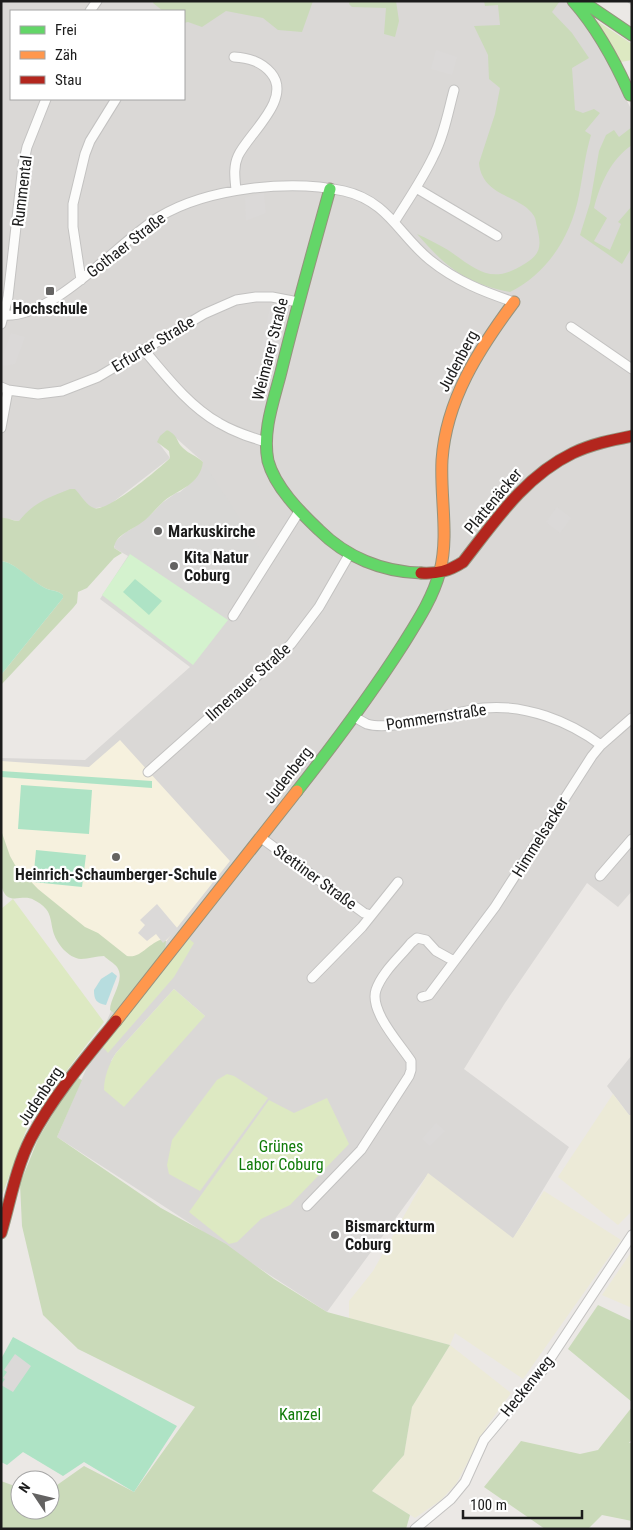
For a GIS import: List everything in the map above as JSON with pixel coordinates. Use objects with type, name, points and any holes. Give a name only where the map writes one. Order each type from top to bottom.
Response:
[{"type":"main road","points":[[574,1],[588,16],[609,49],[630,99]]},
{"type":"main road","points":[[582,1],[632,34]]},
{"type":"main road","points":[[601,1],[632,22]]},
{"type":"main road","name":"Weimarer Straße","points":[[330,189],[298,302],[268,428],[266,442],[271,470],[282,488],[300,510],[323,535],[349,555],[383,567],[418,573],[440,574]]},
{"type":"main road","name":"Judenberg","points":[[1,1233],[21,1162],[31,1139],[51,1105],[354,717],[402,647],[430,600],[440,574],[444,529],[442,458],[452,409],[460,386],[477,354],[514,302]]},
{"type":"main road","name":"Plattenäcker","points":[[440,574],[454,569],[463,562],[515,496],[548,466],[581,449],[613,438],[632,436]]},
{"type":"street","points":[[234,57],[253,60],[267,67],[275,77],[277,89],[267,116],[248,140],[236,161],[236,190]]},
{"type":"street","points":[[394,221],[434,156],[454,90]]},
{"type":"street","name":"Rummental","points":[[2,318],[8,297],[22,165],[46,100]]},
{"type":"street","points":[[80,280],[73,227],[73,204],[88,148],[115,100]]},
{"type":"street","name":"Gothaer Straße","points":[[2,318],[32,309],[54,298],[80,280],[159,217],[194,201],[236,190],[271,187],[330,189],[353,193],[375,203],[394,221],[421,252],[440,268],[468,286],[514,302]]},
{"type":"street","points":[[416,188],[497,236]]},
{"type":"street","name":"Erfurter Straße","points":[[1,428],[5,388],[38,394],[62,391],[98,378],[204,314],[236,300],[272,297],[298,302]]},
{"type":"street","points":[[571,327],[632,369]]},
{"type":"street","points":[[144,350],[179,390],[198,408],[218,423],[266,442]]},
{"type":"street","points":[[233,616],[300,510]]},
{"type":"street","name":"Ilmenauer Straße","points":[[148,772],[259,676],[291,644],[319,607],[349,555]]},
{"type":"street","name":"Pommernstraße","points":[[354,717],[368,724],[378,726],[401,724],[483,708],[515,709],[544,715],[580,731],[601,745]]},
{"type":"street","name":"Himmelsacker","points":[[422,997],[429,995],[494,907],[580,772],[601,745],[632,718]]},
{"type":"street","name":"Stettiner Straße","points":[[260,837],[364,913],[371,915]]},
{"type":"street","points":[[600,876],[632,839]]},
{"type":"street","name":"Stettiner Straße","points":[[312,978],[362,927],[398,882]]},
{"type":"street","points":[[307,1206],[361,1150],[411,1070],[411,1061],[378,1011],[375,994],[383,978],[412,943],[419,938],[426,940],[436,951],[454,961]]},
{"type":"street","points":[[1,1220],[9,1206]]},
{"type":"street","name":"Heckenweg","points":[[415,1529],[451,1499],[465,1482],[484,1440],[542,1371],[632,1235]]},
{"type":"shaded area","points":[[1,1],[569,1],[591,28],[632,111],[632,891],[618,907],[587,883],[505,1003],[464,1069],[569,1147],[513,1239],[428,1174],[327,1312],[57,1137],[129,969],[1,859],[1,758],[85,760],[190,667],[100,599],[128,556],[114,548],[117,540],[192,484],[203,462],[167,430],[158,442],[170,458],[108,506],[19,521],[1,518]],"holes":[[[174,989],[205,1016],[111,1061],[116,1053]]]},
{"type":"shaded area","points":[[436,50],[457,57],[452,75],[431,69]]},
{"type":"shaded area","points":[[264,193],[266,213],[246,221],[245,198]]},
{"type":"shaded area","points":[[271,303],[288,306],[278,352],[261,348]]},
{"type":"shaded area","points":[[11,333],[25,337],[15,364],[5,366],[1,365],[1,361]]},
{"type":"shaded area","points":[[206,466],[264,556],[224,616],[113,545],[126,532],[143,523],[162,503],[180,492],[198,477]]},
{"type":"shaded area","points":[[557,507],[571,518],[560,533],[546,522]]},
{"type":"shaded area","name":"Heinrich-Schaumberger-Schule","points":[[120,740],[230,861],[141,973],[39,891],[1,853],[1,761],[89,767]]},
{"type":"shaded area","points":[[157,904],[178,929],[163,943],[156,934],[147,941],[138,933],[145,925],[140,920]]},
{"type":"shaded area","points":[[632,1055],[632,1115],[629,1115],[607,1086]]},
{"type":"shaded area","points":[[613,1094],[629,1115],[632,1115],[632,1211],[618,1225],[558,1177]]},
{"type":"shaded area","points":[[436,1123],[445,1131],[430,1146],[422,1139]]},
{"type":"shaded area","points":[[428,1173],[513,1238],[544,1191],[621,1240],[523,1379],[455,1333],[450,1345],[349,1318],[349,1301],[373,1271]]},
{"type":"shaded area","points":[[632,1251],[632,1308],[602,1295]]},
{"type":"shaded area","points":[[450,1345],[511,1393],[487,1426],[456,1484],[441,1500],[415,1518],[372,1491],[404,1455],[412,1407]]},
{"type":"shaded area","points":[[15,1354],[31,1366],[13,1392],[1,1385],[7,1372],[4,1370]]},
{"type":"green space","points":[[154,1],[313,1],[302,32],[278,30],[263,18],[226,11],[202,27],[185,23],[185,10],[162,10],[153,3]]},
{"type":"green space","points":[[350,1],[396,1],[399,21],[395,37],[384,34],[386,8],[352,7],[349,4]]},
{"type":"green space","points":[[484,1],[560,1],[552,12],[572,33],[589,58],[572,68],[575,110],[583,113],[594,109],[600,113],[585,131],[591,135],[579,195],[564,239],[556,252],[536,275],[510,292],[469,279],[448,265],[417,234],[448,250],[485,273],[494,274],[514,270],[526,263],[538,252],[539,238],[534,216],[528,209],[487,183],[479,163],[495,114],[500,88],[489,79],[488,55],[474,26],[500,25],[498,5],[485,6]]},
{"type":"green space","points":[[594,19],[632,44],[632,60],[621,62]]},
{"type":"green space","points":[[632,127],[632,145],[618,157],[607,173],[594,208],[607,218],[594,241],[610,250],[621,224],[618,222],[632,206],[632,247],[622,264],[580,235],[590,203],[599,151],[606,135],[614,130],[619,137]]},
{"type":"green space","points":[[167,430],[175,436],[185,450],[203,462],[198,476],[188,486],[164,501],[144,521],[124,533],[117,540],[114,548],[122,553],[114,558],[87,588],[78,592],[77,603],[73,608],[1,685],[1,675],[63,598],[63,595],[45,588],[17,568],[1,561],[1,518],[19,521],[36,505],[70,489],[75,489],[91,507],[101,508],[110,504],[133,489],[170,458],[169,451],[157,442],[160,436]]},
{"type":"green space","points":[[130,554],[228,620],[193,665],[102,595]]},
{"type":"green space","points":[[1,561],[17,568],[45,588],[61,593],[63,598],[1,675]]},
{"type":"green space","points":[[135,579],[162,601],[149,615],[123,592]]},
{"type":"green space","points":[[1,771],[152,781],[152,788],[1,777]]},
{"type":"green space","points":[[21,785],[92,790],[89,834],[18,829]]},
{"type":"green space","points":[[1,830],[15,865],[38,889],[85,927],[98,933],[127,956],[141,953],[163,939],[166,941],[165,949],[114,1013],[110,1010],[120,977],[117,967],[104,956],[81,959],[67,953],[57,940],[49,914],[43,906],[29,898],[12,898],[5,894],[2,888],[1,877]]},
{"type":"green space","points":[[36,850],[86,855],[82,887],[33,882]]},
{"type":"green space","points":[[13,899],[104,1022],[31,1117],[1,1198],[1,909]]},
{"type":"green space","points":[[189,939],[194,943],[174,977],[108,1053],[103,1047]]},
{"type":"green space","points":[[174,989],[205,1016],[124,1107],[104,1090],[109,1066],[116,1053]]},
{"type":"green space","points":[[227,1074],[234,1076],[268,1098],[200,1191],[169,1174],[167,1165],[172,1140],[217,1080]]},
{"type":"green space","name":"Kanzel","points":[[78,1078],[82,1080],[57,1137],[161,1208],[226,1244],[274,1279],[327,1312],[450,1345],[412,1407],[404,1455],[372,1491],[410,1515],[406,1529],[1,1529],[1,1481],[10,1484],[10,1520],[60,1520],[60,1483],[84,1466],[134,1492],[195,1407],[78,1349],[43,1315],[22,1226],[20,1184],[38,1139],[62,1099]]},
{"type":"green space","name":"Grünes Labor Coburg","points":[[327,1098],[349,1144],[290,1205],[261,1219],[237,1242],[229,1244],[189,1212],[269,1100],[294,1113]]},
{"type":"green space","points":[[598,1305],[632,1321],[632,1402],[568,1349]]},
{"type":"green space","points":[[13,1337],[177,1426],[134,1492],[84,1462],[63,1476],[60,1474],[60,1470],[53,1470],[23,1452],[7,1465],[1,1462],[1,1359]]},
{"type":"green space","points":[[632,1407],[632,1439],[629,1443],[632,1443],[632,1521],[602,1515],[588,1529],[545,1529],[484,1487],[521,1441],[580,1454],[598,1450]]},
{"type":"water","points":[[112,972],[117,976],[106,1005],[96,1000],[94,990],[101,979]]},
{"type":"railway","points":[[628,1],[632,4]]},
{"type":"traffic: fast","points":[[573,1],[605,46],[630,95]]},
{"type":"traffic: fast","points":[[582,1],[632,35]]},
{"type":"traffic: fast","points":[[330,189],[270,416],[267,438],[268,461],[271,471],[289,499],[330,540],[353,555],[379,566],[392,570],[421,573]]},
{"type":"traffic: fast","points":[[297,791],[325,756],[402,646],[429,600],[440,571]]},
{"type":"traffic: slow","points":[[440,571],[444,544],[442,460],[450,417],[466,376],[514,302]]},
{"type":"traffic: slow","points":[[116,1021],[297,791]]},
{"type":"traffic: jam","points":[[421,573],[443,571],[463,562],[512,501],[540,474],[556,463],[587,447],[632,436]]},
{"type":"traffic: jam","points":[[1,1233],[17,1173],[31,1138],[60,1092],[116,1021]]},
{"type":"place","name":"Hochschule","points":[[50,291]]},
{"type":"place","name":"Markuskirche","points":[[158,531]]},
{"type":"place","name":"Kita Natur Coburg","points":[[174,566]]},
{"type":"place","name":"Heinrich-Schaumberger-Schule","points":[[116,857]]},
{"type":"place","name":"Bismarckturm Coburg","points":[[335,1235]]}]
